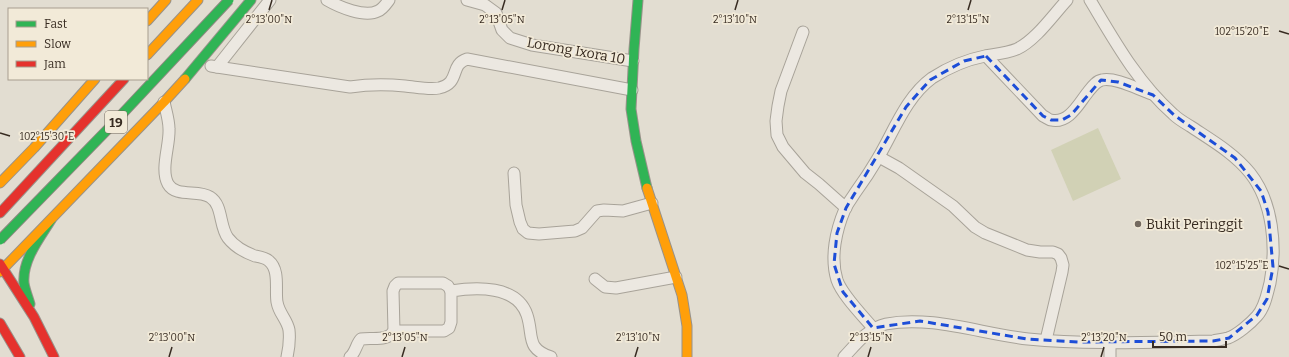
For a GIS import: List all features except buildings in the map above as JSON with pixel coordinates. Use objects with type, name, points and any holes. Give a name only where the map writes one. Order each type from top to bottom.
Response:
[{"type":"main road","points":[[148,20],[166,0]]},
{"type":"main road","points":[[148,54],[198,0]]},
{"type":"main road","name":"19","points":[[0,240],[109,128],[229,0]]},
{"type":"main road","points":[[54,357],[34,317],[1,268],[51,220],[164,102],[199,63],[251,0]]},
{"type":"main road","points":[[638,0],[633,61],[633,127],[652,204],[676,277],[688,322],[687,357]]},
{"type":"main road","points":[[2,179],[34,148],[94,80]]},
{"type":"main road","name":"19","points":[[0,213],[123,80]]},
{"type":"main road","points":[[0,194],[34,148]]},
{"type":"main road","points":[[34,223],[98,172]]},
{"type":"main road","points":[[0,219],[6,224],[17,228],[26,228]]},
{"type":"main road","points":[[34,317],[24,282],[26,269],[29,257],[51,220]]},
{"type":"main road","points":[[0,323],[20,357]]},
{"type":"main road","points":[[5,351],[15,357]]},
{"type":"street","points":[[217,67],[270,0]]},
{"type":"street","points":[[327,0],[352,10],[372,13],[378,12],[389,0]]},
{"type":"street","name":"Lorong Ixora 10","points":[[467,0],[485,5],[496,13],[502,30],[510,38],[532,45],[633,61]]},
{"type":"street","points":[[873,328],[843,292],[837,280],[834,264],[834,249],[837,233],[846,208],[878,157],[906,107],[917,92],[930,80],[946,69],[964,61],[1018,49],[1036,35],[1067,0]]},
{"type":"street","points":[[844,357],[873,328],[896,322],[920,321],[1027,339],[1110,342],[1213,341],[1229,338],[1258,316],[1267,299],[1273,267],[1273,237],[1268,212],[1261,191],[1250,173],[1235,158],[1174,115],[1153,94],[1130,66],[1090,0]]},
{"type":"street","points":[[803,32],[781,91],[776,121],[777,135],[783,146],[805,173],[846,208]]},
{"type":"street","points":[[986,56],[1043,116],[1051,120],[1062,120],[1070,115],[1093,85],[1101,80],[1114,81],[1153,94]]},
{"type":"street","points":[[199,63],[350,87],[367,84],[386,84],[439,88],[447,85],[452,80],[460,61],[467,59],[632,90]]},
{"type":"street","points":[[164,102],[170,130],[166,160],[166,177],[168,183],[176,190],[203,194],[215,200],[224,232],[236,247],[271,262],[276,272],[277,302],[279,312],[285,319],[289,328],[290,338],[287,357]]},
{"type":"street","points":[[878,157],[899,168],[953,206],[975,227],[985,233],[1027,250],[1053,252],[1058,254],[1063,265],[1046,340]]},
{"type":"street","points":[[514,173],[516,205],[523,229],[528,233],[539,234],[575,231],[582,228],[597,211],[623,211],[652,204]]},
{"type":"street","points":[[595,279],[605,287],[616,288],[676,277]]},
{"type":"street","points":[[350,357],[361,339],[385,338],[392,335],[394,332],[437,332],[444,331],[449,328],[451,322],[451,291],[448,286],[443,283],[398,283],[393,291],[394,332]]},
{"type":"street","points":[[451,291],[479,288],[495,290],[512,296],[523,306],[527,315],[535,348],[551,357]]},
{"type":"street","points":[[1110,342],[1110,357]]},
{"type":"highlighted area","points":[[986,56],[1043,116],[1051,120],[1062,120],[1071,115],[1101,80],[1118,82],[1153,95],[1174,115],[1235,158],[1261,191],[1268,212],[1273,267],[1267,299],[1257,315],[1229,338],[1213,341],[1079,342],[1027,339],[920,321],[873,328],[843,292],[834,264],[837,233],[846,208],[906,107],[930,80],[964,61]]},
{"type":"green space","points":[[1098,128],[1121,179],[1073,201],[1051,150]]},
{"type":"traffic: fast","points":[[0,240],[109,128],[229,0]]},
{"type":"traffic: fast","points":[[185,79],[251,0]]},
{"type":"traffic: fast","points":[[638,0],[631,109],[636,141],[647,188]]},
{"type":"traffic: fast","points":[[30,304],[24,283],[24,274],[29,258],[51,220]]},
{"type":"traffic: slow","points":[[148,20],[166,0]]},
{"type":"traffic: slow","points":[[148,54],[198,0]]},
{"type":"traffic: slow","points":[[0,272],[185,79]]},
{"type":"traffic: slow","points":[[0,183],[34,148],[94,80]]},
{"type":"traffic: slow","points":[[647,188],[682,295],[687,326],[687,357]]},
{"type":"traffic: jam","points":[[0,213],[123,80]]},
{"type":"traffic: jam","points":[[0,264],[34,317],[54,357]]},
{"type":"traffic: jam","points":[[0,323],[20,357]]},
{"type":"place","name":"Bukit Peringgit","points":[[1138,224]]}]
